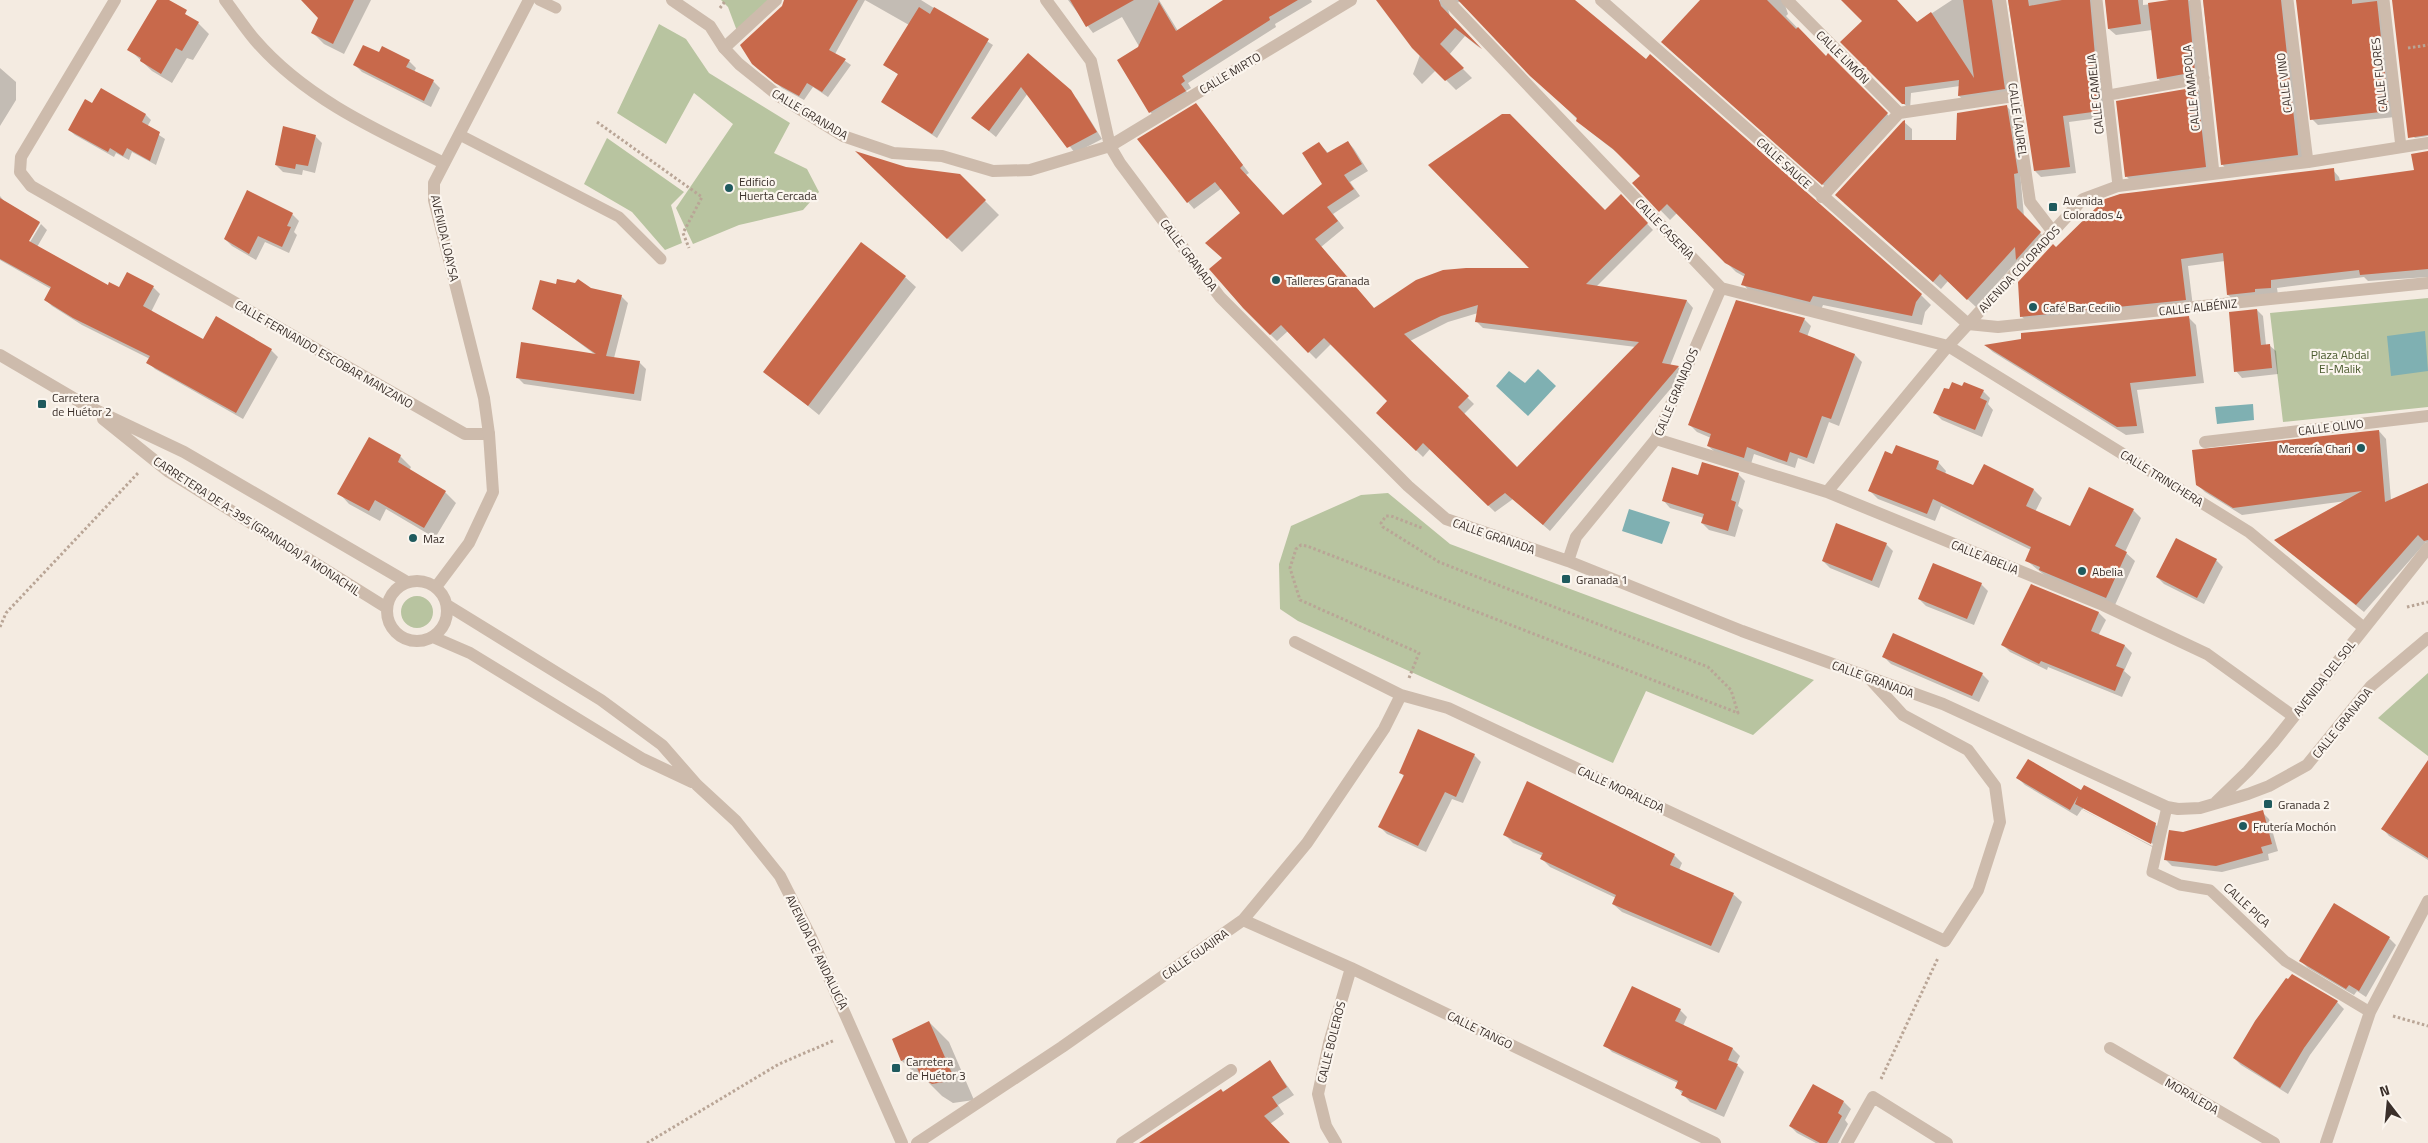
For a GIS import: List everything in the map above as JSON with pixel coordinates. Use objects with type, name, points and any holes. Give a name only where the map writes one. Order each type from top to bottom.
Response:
[{"type":"street","name":"CALLE FERNANDO ESCOBAR MANZANO","points":[[115,0],[21,158],[20,172],[31,186],[465,434],[489,434]]},
{"type":"street","points":[[225,0],[256,40],[280,64],[312,90],[354,119],[444,163]]},
{"type":"street","name":"AVENIDA LOAYSA","points":[[489,434],[484,398],[434,200],[434,183],[529,0]]},
{"type":"street","name":"CALLE GRANADA","points":[[672,0],[710,26],[724,48],[739,64],[780,98],[843,136],[893,153],[942,156],[993,171],[1030,170],[1110,146],[1120,163],[1220,297],[1408,486],[1446,519],[1568,560],[1742,631],[1942,704],[2167,807],[2189,809],[2214,803],[2269,786],[2307,766],[2371,686],[2428,638]]},
{"type":"street","points":[[724,48],[776,0]]},
{"type":"street","points":[[1046,0],[1091,62],[1110,146]]},
{"type":"street","name":"CALLE MIRTO","points":[[1110,146],[1351,0]]},
{"type":"street","name":"CALLE CASERÍA","points":[[1447,0],[1721,288]]},
{"type":"street","name":"CALLE SAUCE","points":[[1601,0],[1968,324]]},
{"type":"street","name":"CALLE LIMÓN","points":[[1787,0],[1899,113]]},
{"type":"street","name":"CALLE LAUREL","points":[[2000,0],[2030,202],[2053,232]]},
{"type":"street","points":[[1822,197],[1899,113],[2014,96]]},
{"type":"street","name":"AVENIDA COLORADOS","points":[[1827,492],[1948,346],[2083,200],[2118,186],[2308,162],[2428,143]]},
{"type":"street","name":"CALLE ALBÉNIZ","points":[[1968,324],[1998,327],[2428,283]]},
{"type":"street","points":[[1721,288],[1948,346]]},
{"type":"street","name":"CALLE GRANADOS","points":[[1568,560],[1576,537],[1656,439],[1721,288]]},
{"type":"street","name":"CALLE TRINCHERA","points":[[1948,346],[2249,532],[2364,628]]},
{"type":"street","points":[[0,354],[87,406]]},
{"type":"street","name":"CARRETERA DE A-395 (GRANADA) A MONACHIL","points":[[87,406],[169,472],[387,608]]},
{"type":"street","name":"CARRETERA DE A-395 (GRANADA) A MONACHIL","points":[[87,406],[184,452],[407,582]]},
{"type":"street","name":"CALLE OLIVO","points":[[2205,442],[2428,416]]},
{"type":"street","points":[[436,587],[468,543],[493,492],[489,434]]},
{"type":"street","name":"CALLE ABELIA","points":[[1656,439],[1827,492],[2103,605],[2207,654],[2294,716]]},
{"type":"street","name":"AVENIDA DEL SOL","points":[[2214,803],[2248,771],[2428,548]]},
{"type":"street","points":[[447,605],[445,623],[433,636],[417,641],[401,637],[390,624],[387,608],[393,592],[407,582],[422,581],[436,587],[447,605],[601,700],[662,745],[697,785]]},
{"type":"street","points":[[433,636],[470,653],[643,759],[697,785]]},
{"type":"street","name":"CALLE MORALEDA","points":[[1295,642],[1401,695],[1448,708],[1945,941]]},
{"type":"street","points":[[1870,679],[1903,716],[1968,750],[1995,786],[2000,822],[1978,890],[1945,941]]},
{"type":"street","name":"CALLE GUAJIRA","points":[[918,1143],[1062,1046],[1242,920],[1307,843],[1384,728],[1401,695]]},
{"type":"street","name":"AVENIDA DE ANDALUCÍA","points":[[697,785],[736,821],[780,876],[811,937],[902,1143]]},
{"type":"street","points":[[2326,1143],[2370,1012],[2428,901]]},
{"type":"street","name":"CALLE TANGO","points":[[1242,920],[1351,968],[1715,1143]]},
{"type":"street","name":"CALLE BOLEROS","points":[[1336,1143],[1326,1126],[1318,1094],[1329,1043],[1351,968]]},
{"type":"street","name":"MORALEDA","points":[[2110,1048],[2274,1143]]},
{"type":"street","points":[[1122,1143],[1231,1070]]},
{"type":"street","points":[[1847,1143],[1873,1097],[1946,1143]]},
{"type":"lane","points":[[539,0],[556,8]]},
{"type":"lane","name":"CALLE CAMELIA","points":[[2097,0],[2118,186]]},
{"type":"lane","name":"CALLE AMAPOLA","points":[[2195,0],[2214,173]]},
{"type":"lane","name":"CALLE VINO","points":[[2288,0],[2308,162]]},
{"type":"lane","name":"CALLE FLORES","points":[[2384,0],[2400,147]]},
{"type":"lane","points":[[2109,95],[2204,78]]},
{"type":"lane","points":[[460,135],[619,217],[661,259]]},
{"type":"lane","name":"CALLE PICA","points":[[2167,807],[2152,872],[2180,885],[2210,890],[2285,961],[2370,1012]]},
{"type":"path","points":[[718,11],[726,0]]},
{"type":"path","points":[[597,122],[702,197],[683,233],[689,248]]},
{"type":"path","points":[[0,627],[6,613],[151,458]]},
{"type":"path","points":[[1411,672],[1419,653],[1300,600],[1290,568],[1296,549],[1301,545],[1307,546],[1738,713],[1730,690],[1708,667],[1439,562],[1383,527],[1382,523],[1386,516],[1391,516],[1438,534],[1446,519]]},
{"type":"path","points":[[1873,1097],[1945,941]]},
{"type":"path","points":[[2393,1016],[2428,1026]]},
{"type":"path","points":[[647,1143],[779,1064],[854,1032]]},
{"type":"green space","points":[[721,0],[770,0],[737,31],[728,7]]},
{"type":"green space","points":[[659,24],[686,39],[709,73],[790,123],[774,153],[807,169],[819,192],[803,210],[739,225],[693,244],[676,208],[733,124],[694,93],[666,144],[617,113]]},
{"type":"green space","points":[[607,138],[684,192],[671,205],[682,243],[665,250],[632,212],[584,184]]},
{"type":"green space","name":"Plaza Abdal El-Malik","points":[[2428,298],[2428,407],[2283,422],[2270,313]]},
{"type":"green space","points":[[1388,493],[1450,544],[1814,680],[1753,735],[1646,691],[1613,763],[1298,621],[1280,609],[1279,564],[1291,526],[1361,495]]},
{"type":"green space","points":[[417,596],[423,597],[428,601],[432,606],[432,618],[428,623],[423,627],[417,628],[411,627],[406,623],[402,618],[401,612],[402,606],[406,601],[411,597]]},
{"type":"green space","points":[[2428,673],[2428,756],[2378,718]]},
{"type":"water","points":[[2425,331],[2428,371],[2391,376],[2387,336]]},
{"type":"water","points":[[1538,369],[1556,386],[1528,416],[1496,386],[1509,371],[1525,383]]},
{"type":"water","points":[[2253,404],[2254,420],[2217,424],[2215,407]]},
{"type":"water","points":[[1629,509],[1670,522],[1662,544],[1622,531]]},
{"type":"building","points":[[157,0],[169,0],[187,10],[185,14],[199,22],[182,51],[176,48],[161,74],[140,61],[141,58],[127,50]]},
{"type":"building","points":[[301,0],[354,0],[333,44],[311,33],[318,18]]},
{"type":"building","points":[[784,0],[858,0],[829,50],[846,59],[822,92],[807,83],[799,96],[775,83],[752,64],[740,45],[782,6]]},
{"type":"building","points":[[1070,0],[1134,0],[1086,27]]},
{"type":"building","points":[[1223,0],[1298,0],[1269,17],[1270,20],[1182,76],[1185,81],[1181,84],[1186,91],[1149,113],[1117,60],[1138,47],[1159,2],[1176,31]]},
{"type":"building","points":[[1376,0],[1439,0],[1441,6],[1482,49],[1455,28],[1440,44],[1464,68],[1445,81],[1412,48]]},
{"type":"building","points":[[1458,0],[1575,0],[1646,59],[1650,54],[1922,294],[1916,302],[1912,316],[1813,296],[1810,302],[1741,285],[1745,274],[1725,263],[1667,204],[1659,212],[1632,183],[1640,176],[1613,149],[1576,121],[1577,118],[1530,76]]},
{"type":"building","points":[[1700,0],[1767,0],[1796,29],[1798,27],[1826,56],[1828,53],[1888,113],[1822,185],[1661,42]]},
{"type":"building","points":[[1841,0],[1897,0],[1917,22],[1931,12],[1974,78],[1963,0],[1992,0],[2005,89],[1958,96],[1959,80],[1905,87],[1905,104],[1902,104],[1840,42],[1862,21]]},
{"type":"building","points":[[2008,0],[2028,0],[2029,6],[2062,0],[2090,0],[2100,111],[2063,116],[2070,167],[2034,171]]},
{"type":"building","points":[[2105,0],[2138,0],[2141,24],[2108,29]]},
{"type":"building","points":[[2188,0],[2195,72],[2157,79],[2148,3]]},
{"type":"building","points":[[2203,0],[2281,0],[2298,155],[2221,165]]},
{"type":"building","points":[[2296,0],[2352,0],[2352,4],[2377,1],[2389,111],[2310,120]]},
{"type":"building","points":[[2392,0],[2428,0],[2428,135],[2408,138]]},
{"type":"building","points":[[919,7],[930,14],[934,7],[989,39],[932,134],[881,102],[898,74],[883,65]]},
{"type":"building","points":[[363,45],[379,52],[382,46],[410,60],[406,67],[434,80],[424,101],[353,65]]},
{"type":"building","points":[[1028,53],[1071,90],[1097,132],[1067,148],[1021,87],[989,131],[971,118]]},
{"type":"building","points":[[2197,87],[2206,167],[2125,177],[2116,101]]},
{"type":"building","points":[[101,88],[146,114],[142,122],[160,132],[150,161],[127,148],[123,156],[110,148],[108,152],[68,130],[85,99],[92,103]]},
{"type":"building","points":[[1196,103],[1243,165],[1240,168],[1283,215],[1322,184],[1302,153],[1319,142],[1327,153],[1348,141],[1362,164],[1344,175],[1354,189],[1327,207],[1338,221],[1315,239],[1374,308],[1416,280],[1443,270],[1529,268],[1428,165],[1502,114],[1510,114],[1605,210],[1621,194],[1648,223],[1586,284],[1687,300],[1662,363],[1679,366],[1543,525],[1505,493],[1488,506],[1423,443],[1416,451],[1376,413],[1387,401],[1324,338],[1308,353],[1281,325],[1270,335],[1243,308],[1209,269],[1222,258],[1205,243],[1240,213],[1215,182],[1187,203],[1137,139]],"holes":[[[1478,305],[1475,322],[1639,342],[1517,467],[1458,407],[1469,396],[1404,334],[1441,316]]]},
{"type":"building","points":[[2007,105],[2018,173],[2014,174],[2017,208],[2041,232],[2016,260],[2015,247],[1967,300],[1940,274],[1933,282],[1835,195],[1903,121],[1905,120],[1905,140],[1956,140],[1957,113]]},
{"type":"building","points":[[283,126],[316,135],[308,166],[296,164],[295,169],[275,165]]},
{"type":"building","points":[[855,151],[906,167],[960,174],[986,200],[947,239]]},
{"type":"building","points":[[2428,151],[2428,269],[2360,275],[2359,270],[2271,280],[2271,288],[2255,289],[2255,292],[2227,295],[2223,253],[2181,259],[2186,300],[2020,317],[2018,282],[2053,244],[2056,247],[2105,199],[2120,194],[2334,168],[2335,181],[2414,170],[2411,154]]},
{"type":"building","points":[[247,190],[293,213],[287,226],[291,227],[282,247],[258,236],[249,254],[224,239]]},
{"type":"building","points":[[0,198],[40,222],[29,241],[108,285],[109,282],[119,287],[127,272],[154,286],[143,306],[203,339],[216,316],[272,349],[236,413],[146,363],[150,356],[73,318],[44,300],[51,287],[0,259]]},
{"type":"building","points":[[861,242],[906,276],[808,406],[763,372]]},
{"type":"building","points":[[557,279],[575,283],[578,279],[591,288],[622,295],[606,356],[640,361],[634,394],[516,378],[521,342],[596,354],[532,309],[540,280],[556,284]]},
{"type":"building","points":[[1736,300],[1805,318],[1799,332],[1855,354],[1831,419],[1822,416],[1807,458],[1790,452],[1787,462],[1747,447],[1744,458],[1707,446],[1711,434],[1688,425]]},
{"type":"building","points":[[2257,309],[2261,345],[2270,344],[2272,368],[2234,372],[2229,312]]},
{"type":"building","points":[[2189,316],[2196,376],[2130,383],[2137,426],[2117,427],[1984,345],[2021,339],[2021,333]]},
{"type":"building","points":[[1952,382],[1962,386],[1964,382],[1984,390],[1980,398],[1987,401],[1975,430],[1933,413],[1944,388],[1949,389]]},
{"type":"building","points":[[2379,430],[2385,502],[2428,483],[2428,540],[2424,541],[2418,535],[2356,605],[2274,540],[2362,491],[2233,508],[2196,485],[2192,450]]},
{"type":"building","points":[[369,437],[401,455],[398,462],[446,491],[424,528],[375,500],[369,511],[337,494]]},
{"type":"building","points":[[1896,445],[1939,461],[1936,469],[1973,485],[1984,464],[2034,489],[2026,506],[2070,526],[2089,487],[2134,509],[2115,546],[2127,552],[2106,598],[2039,570],[2040,567],[2025,561],[2031,547],[1933,499],[1927,514],[1868,491],[1885,451],[1892,454]]},
{"type":"building","points":[[1702,462],[1739,473],[1731,500],[1736,502],[1728,531],[1701,523],[1704,514],[1662,501],[1672,467],[1698,475]]},
{"type":"building","points":[[1836,523],[1887,543],[1872,581],[1822,561]]},
{"type":"building","points":[[2176,538],[2217,559],[2197,598],[2156,577]]},
{"type":"building","points":[[1933,563],[1982,583],[1967,619],[1918,599]]},
{"type":"building","points":[[2031,584],[2099,612],[2091,631],[2125,645],[2116,666],[2124,669],[2115,691],[2041,661],[2039,664],[2001,645]]},
{"type":"building","points":[[1893,633],[1983,673],[1972,696],[1882,657]]},
{"type":"building","points":[[1418,729],[1475,754],[1456,797],[1445,792],[1418,846],[1378,827],[1404,775],[1399,773]]},
{"type":"building","points":[[2028,759],[2081,790],[2084,785],[2156,823],[2151,844],[2075,804],[2078,796],[2070,810],[2016,778]]},
{"type":"building","points":[[2428,760],[2428,858],[2381,829]]},
{"type":"building","points":[[1527,781],[1675,854],[1670,865],[1734,893],[1711,946],[1612,904],[1616,895],[1540,859],[1543,853],[1503,835]]},
{"type":"building","points":[[2263,810],[2272,844],[2261,847],[2263,853],[2216,866],[2164,860],[2169,830],[2183,832]]},
{"type":"building","points":[[2334,903],[2390,937],[2359,991],[2349,985],[2346,989],[2299,961]]},
{"type":"building","points":[[2292,974],[2338,1001],[2304,1048],[2280,1088],[2233,1058],[2255,1021],[2286,978],[2288,979]]},
{"type":"building","points":[[1632,986],[1681,1009],[1675,1021],[1733,1048],[1728,1060],[1738,1064],[1716,1110],[1681,1095],[1683,1091],[1675,1088],[1678,1081],[1603,1046]]},
{"type":"building","points":[[929,1021],[955,1080],[932,1084],[921,1077],[912,1056],[901,1061],[892,1039]]},
{"type":"building","points":[[1270,1060],[1287,1087],[1272,1097],[1278,1106],[1264,1116],[1290,1143],[1139,1143],[1221,1089],[1223,1092]]},
{"type":"building","points":[[1813,1084],[1844,1101],[1838,1113],[1842,1116],[1827,1143],[1820,1143],[1789,1126]]},
{"type":"place","name":"Edificio Huerta Cercada","points":[[729,188]]},
{"type":"place","name":"Avenida Colorados 4","points":[[2053,207]]},
{"type":"place","name":"Talleres Granada","points":[[1276,280]]},
{"type":"place","name":"Café Bar Cecilio","points":[[2033,307]]},
{"type":"place","name":"Carretera de Huétor 2","points":[[42,404]]},
{"type":"place","name":"Mercería Chari","points":[[2361,448]]},
{"type":"place","name":"Maz","points":[[413,538]]},
{"type":"place","name":"Abelia","points":[[2082,571]]},
{"type":"place","name":"Granada 1","points":[[1566,579]]},
{"type":"place","name":"Granada 2","points":[[2268,804]]},
{"type":"place","name":"Frutería Mochón","points":[[2243,826]]},
{"type":"place","name":"Carretera de Huétor 3","points":[[896,1068]]}]
